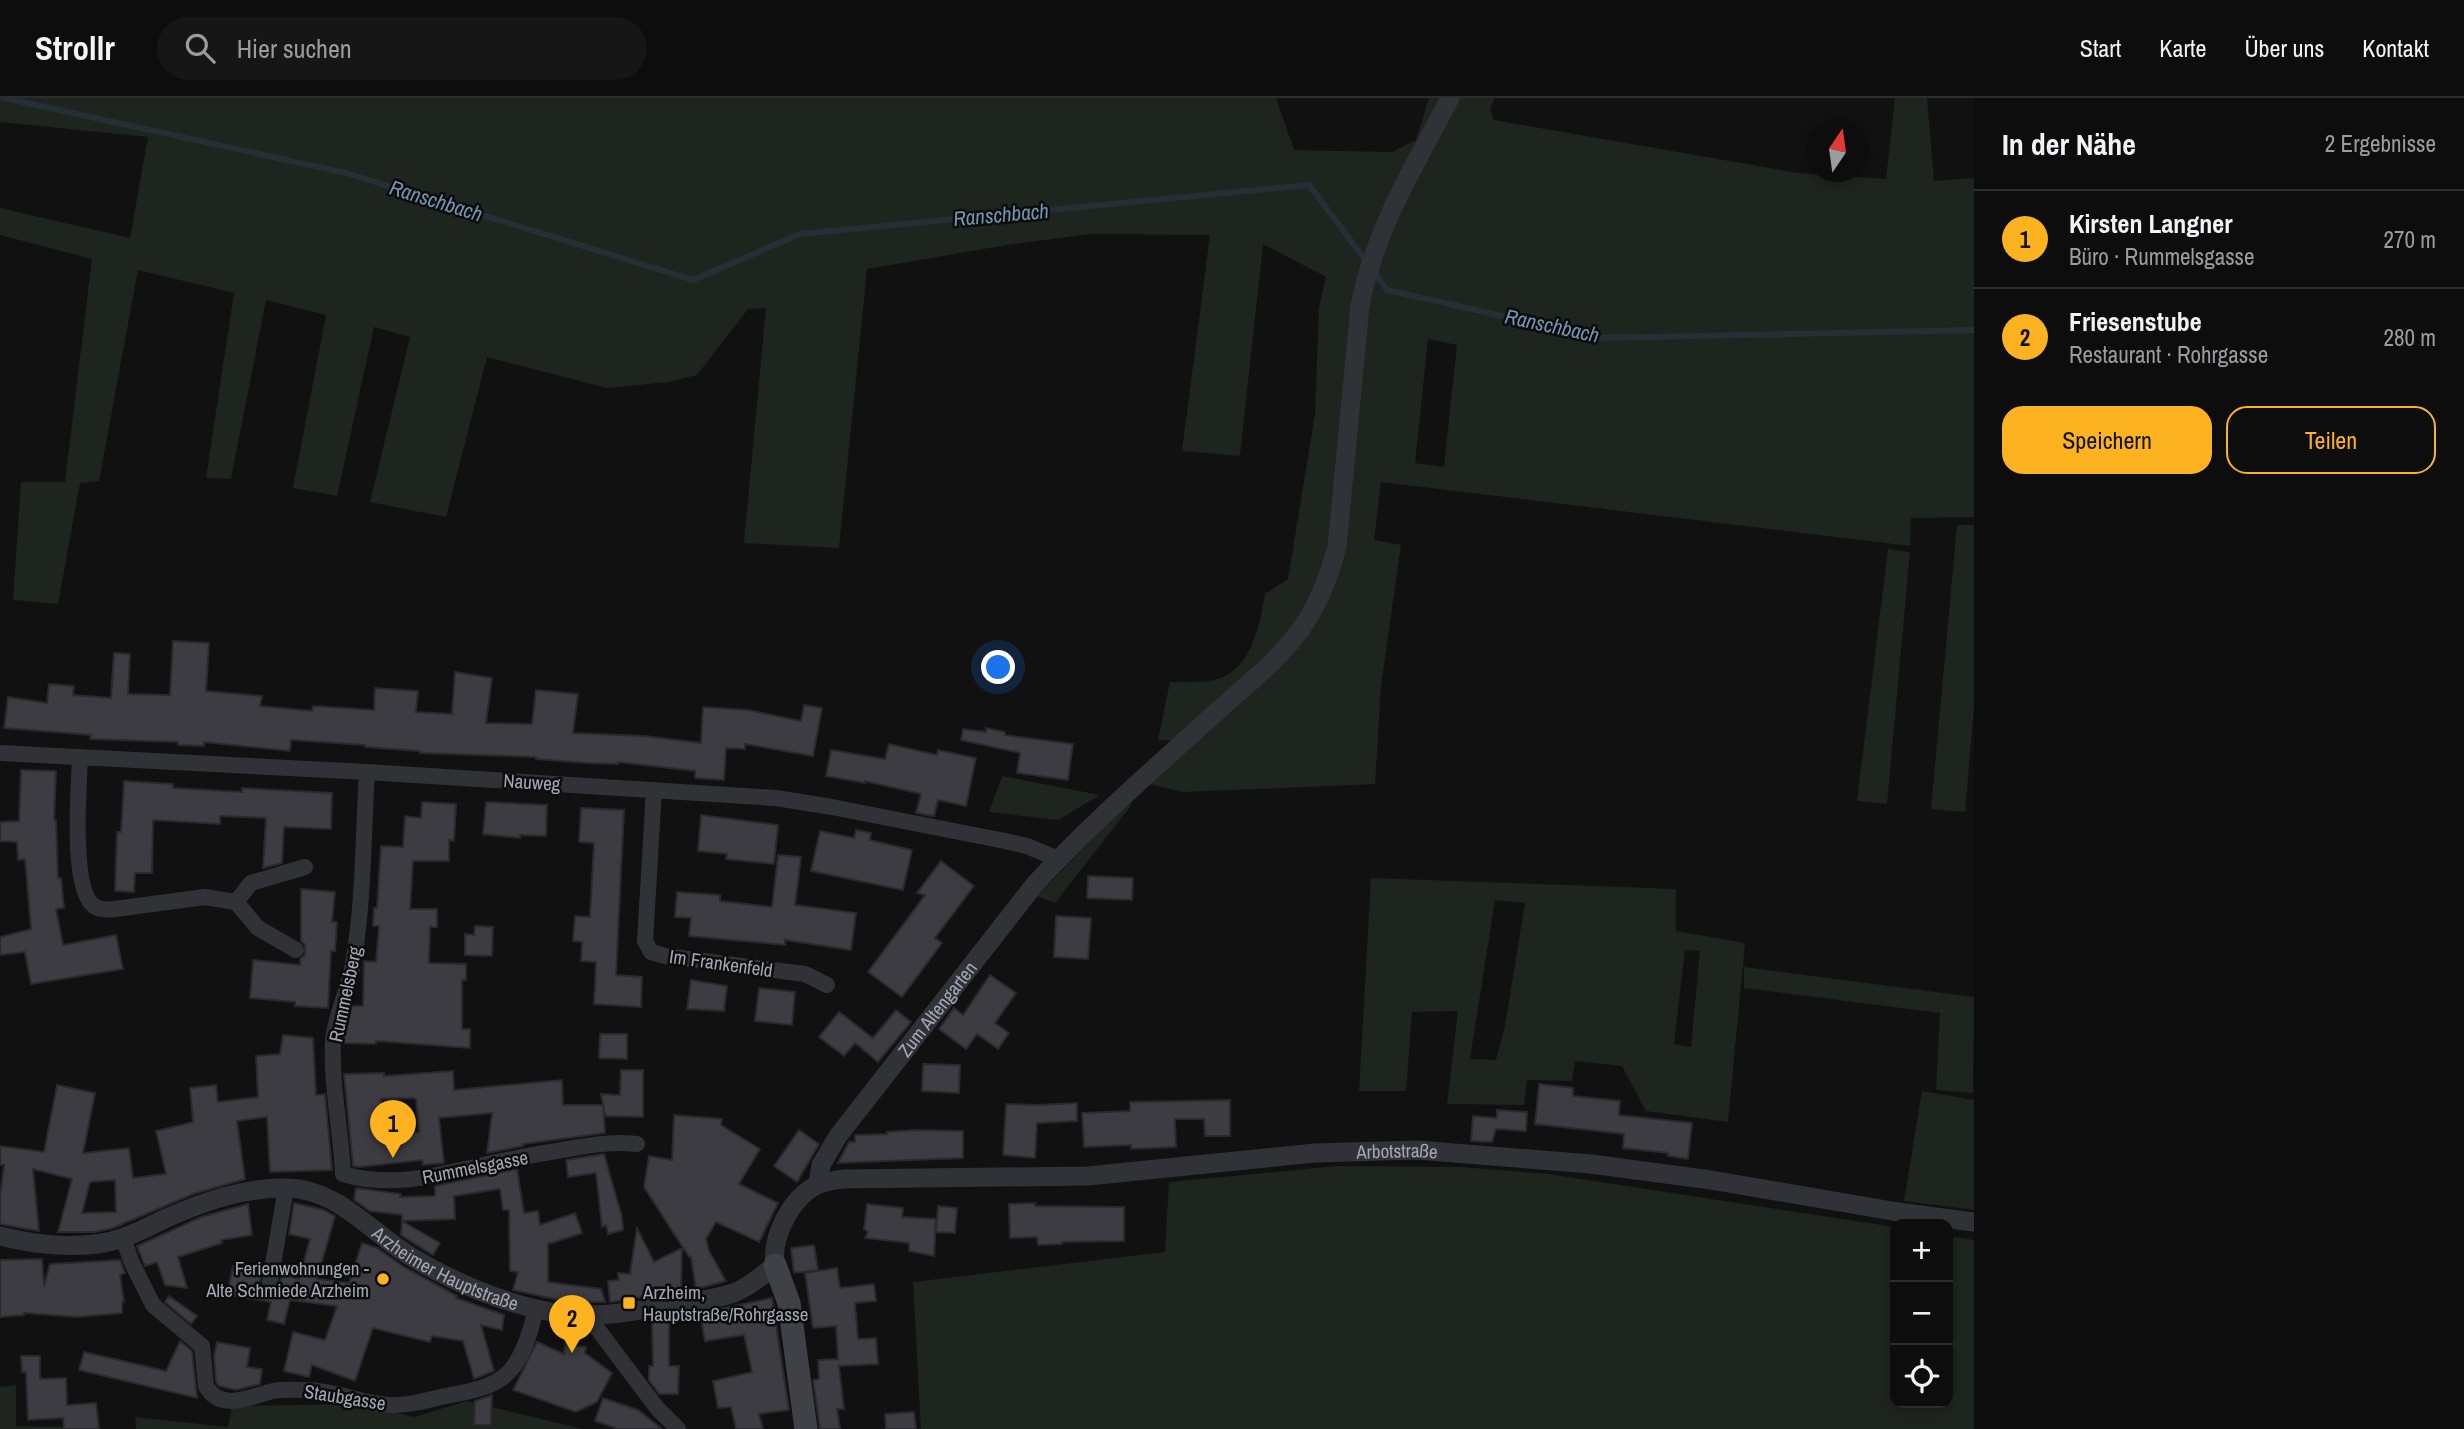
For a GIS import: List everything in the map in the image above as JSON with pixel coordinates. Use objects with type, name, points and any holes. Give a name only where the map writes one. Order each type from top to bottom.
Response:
[{"type":"main road","points":[[775,1265],[789,1303],[806,1429]]},
{"type":"street","name":"Zum Altengarten","points":[[775,1265],[774,1249],[783,1225],[802,1196],[818,1184],[821,1166],[838,1136],[1035,884],[1142,779],[1280,654],[1307,618],[1329,578],[1337,547],[1360,306],[1369,264],[1393,208],[1450,98]]},
{"type":"street","name":"Nauweg","points":[[0,753],[367,772],[776,798],[1005,841],[1027,846],[1058,859]]},
{"type":"street","points":[[80,757],[79,864],[84,890],[94,906],[104,910],[205,897],[236,902],[258,928],[296,950]]},
{"type":"street","name":"Rummelsberg","points":[[342,1174],[333,1074],[333,1040],[350,981],[355,949],[367,772]]},
{"type":"street","name":"Im Frankenfeld","points":[[654,790],[645,941],[651,952],[806,974],[827,985]]},
{"type":"street","points":[[236,902],[251,883],[305,867]]},
{"type":"street","name":"Rummelsgasse","points":[[342,1174],[366,1180],[398,1182],[514,1158],[602,1144],[637,1144]]},
{"type":"street","name":"Arbotstraße","points":[[818,1184],[844,1179],[1088,1176],[1315,1153],[1417,1150],[1591,1164],[1711,1180],[1898,1212],[1974,1222]]},
{"type":"street","points":[[320,1194],[342,1174]]},
{"type":"street","points":[[270,1282],[286,1188]]},
{"type":"street","name":"Arzheimer Hauptstraße","points":[[0,1236],[16,1241],[103,1243],[123,1238],[206,1202],[250,1192],[286,1188],[320,1194],[357,1215],[400,1249],[420,1261],[488,1293],[536,1308],[587,1315],[643,1310],[727,1294],[752,1283],[775,1265]]},
{"type":"street","name":"Staubgasse","points":[[123,1238],[153,1305],[202,1346],[206,1386],[209,1391],[219,1398],[231,1401],[283,1390],[318,1390],[388,1405],[405,1405],[478,1388],[500,1380],[511,1369],[531,1327],[536,1308]]},
{"type":"street","points":[[587,1315],[657,1408],[678,1429]]},
{"type":"shaded area","points":[[0,98],[1276,98],[1294,150],[1392,152],[1416,140],[1429,98],[1495,98],[1490,109],[1494,120],[1806,174],[1806,182],[1869,182],[1869,178],[1886,179],[1895,98],[1927,98],[1934,181],[1974,178],[1974,517],[1911,518],[1910,546],[1381,482],[1374,540],[1401,545],[1381,686],[1375,784],[1183,792],[1148,784],[1184,741],[1158,740],[1170,682],[1198,682],[1227,675],[1237,668],[1252,646],[1265,594],[1288,579],[1315,414],[1319,308],[1326,277],[1263,244],[1240,456],[1182,451],[1210,235],[1091,234],[867,269],[839,548],[744,543],[766,308],[748,309],[697,375],[669,382],[607,388],[487,357],[446,517],[370,502],[410,337],[374,327],[337,496],[293,488],[326,315],[266,300],[231,479],[206,478],[234,293],[138,270],[99,481],[80,483],[58,604],[13,600],[21,482],[65,482],[92,259],[0,235],[0,208],[130,238],[148,137],[0,122]],"holes":[[[1428,339],[1457,345],[1444,467],[1415,463]]]},
{"type":"shaded area","points":[[1957,525],[1974,525],[1974,707],[1965,812],[1931,809]]},
{"type":"shaded area","points":[[1888,549],[1910,552],[1887,804],[1857,801]]},
{"type":"shaded area","points":[[1002,776],[1100,795],[1058,820],[989,812]]},
{"type":"shaded area","points":[[1133,797],[1130,807],[1055,903],[1037,896]]},
{"type":"shaded area","points":[[1371,878],[1676,889],[1676,931],[1745,943],[1728,1122],[1646,1111],[1622,1066],[1575,1061],[1572,1081],[1527,1080],[1524,1105],[1447,1104],[1458,1011],[1412,1012],[1406,1091],[1359,1091]],"holes":[[[1495,900],[1525,903],[1505,1026],[1496,1060],[1470,1059]],[[1685,950],[1700,951],[1691,1047],[1674,1044]]]},
{"type":"shaded area","points":[[1744,967],[1974,997],[1973,1093],[1936,1090],[1940,1013],[1744,988]]},
{"type":"shaded area","points":[[1922,1091],[1974,1100],[1974,1210],[1904,1201]]},
{"type":"shaded area","points":[[1337,1166],[1462,1167],[1548,1174],[1890,1226],[1890,1408],[1953,1408],[1953,1237],[1974,1240],[1974,1429],[921,1429],[913,1282],[1165,1252],[1169,1182]]},
{"type":"shaded area","points":[[16,1385],[16,1426],[69,1429],[0,1429],[0,1387]]},
{"type":"shaded area","points":[[467,1401],[583,1429],[136,1429],[135,1417],[228,1427],[232,1406],[358,1404],[414,1417]]},
{"type":"building","points":[[173,641],[209,643],[206,691],[262,696],[260,706],[312,711],[313,706],[374,710],[375,688],[418,691],[416,712],[452,714],[455,672],[492,678],[486,723],[532,724],[536,690],[578,694],[573,733],[645,736],[701,743],[703,707],[748,710],[801,721],[804,705],[822,708],[813,756],[745,744],[745,749],[726,748],[724,780],[695,778],[695,771],[618,762],[587,763],[536,757],[420,753],[365,745],[291,740],[290,751],[204,742],[204,746],[178,745],[178,742],[90,739],[91,735],[4,728],[8,697],[47,703],[49,684],[74,686],[73,695],[111,698],[114,653],[130,654],[128,694],[170,695]]},
{"type":"building","points":[[986,728],[1005,732],[1005,735],[1073,744],[1068,780],[1017,773],[1020,753],[961,740],[963,729],[986,732]]},
{"type":"building","points":[[889,744],[937,755],[938,750],[976,758],[966,806],[938,800],[934,816],[916,813],[921,794],[865,781],[826,776],[831,750],[885,759]]},
{"type":"building","points":[[21,770],[56,771],[54,820],[58,878],[61,878],[64,908],[56,909],[63,945],[116,935],[123,969],[31,984],[25,952],[0,955],[0,937],[31,929],[25,859],[18,860],[17,842],[0,841],[0,822],[19,821]]},
{"type":"building","points":[[124,781],[173,784],[173,788],[242,792],[242,788],[332,793],[331,829],[284,827],[282,863],[263,868],[266,818],[220,816],[220,824],[153,820],[152,873],[135,873],[134,892],[115,891],[117,832],[121,832]]},
{"type":"building","points":[[422,802],[456,804],[454,841],[449,840],[449,861],[413,861],[410,909],[437,909],[437,927],[430,927],[429,963],[466,964],[466,980],[462,980],[462,1029],[470,1029],[470,1048],[376,1041],[376,1044],[343,1043],[352,1006],[363,1006],[364,961],[376,962],[379,926],[373,926],[374,908],[377,908],[381,846],[403,847],[405,816],[421,818]]},
{"type":"building","points":[[486,802],[547,805],[546,836],[520,835],[520,838],[483,834]]},
{"type":"building","points":[[581,808],[624,810],[616,975],[642,977],[641,1007],[594,1004],[596,962],[581,961],[582,942],[573,941],[575,916],[590,917],[594,843],[579,842]]},
{"type":"building","points":[[701,815],[778,825],[774,864],[726,859],[727,854],[698,851]]},
{"type":"building","points":[[856,830],[871,833],[870,840],[912,850],[903,890],[811,871],[820,831],[854,838]]},
{"type":"building","points":[[778,855],[801,857],[795,905],[856,913],[851,950],[785,940],[785,945],[689,936],[691,918],[675,917],[677,892],[720,895],[720,901],[772,907]]},
{"type":"building","points":[[941,861],[974,886],[935,938],[942,943],[902,997],[868,972],[925,895],[917,893]]},
{"type":"building","points":[[1088,876],[1133,878],[1132,900],[1087,898]]},
{"type":"building","points":[[301,889],[335,892],[332,922],[337,922],[335,951],[331,951],[328,1008],[295,1006],[295,1002],[250,998],[253,960],[300,965],[300,959],[305,955],[305,945],[301,941]]},
{"type":"building","points":[[1056,916],[1091,918],[1088,959],[1054,957]]},
{"type":"building","points":[[475,926],[493,927],[492,956],[465,955],[465,934],[474,935]]},
{"type":"building","points":[[990,975],[1016,993],[995,1023],[1009,1033],[998,1049],[977,1034],[966,1049],[939,1029],[954,1008],[963,1015]]},
{"type":"building","points":[[691,980],[727,986],[724,1011],[687,1009]]},
{"type":"building","points":[[759,988],[795,992],[792,1025],[755,1021]]},
{"type":"building","points":[[896,1010],[911,1022],[878,1062],[855,1043],[844,1056],[819,1037],[839,1012],[873,1038]]},
{"type":"building","points":[[600,1034],[627,1034],[627,1059],[599,1058]]},
{"type":"building","points":[[283,1035],[313,1038],[316,1095],[325,1094],[332,1170],[270,1172],[267,1117],[237,1121],[245,1179],[193,1194],[113,1228],[95,1232],[58,1232],[72,1179],[33,1169],[39,1231],[0,1224],[4,1165],[0,1165],[0,1146],[44,1152],[57,1085],[95,1093],[83,1153],[129,1148],[133,1178],[166,1174],[156,1131],[193,1122],[190,1088],[216,1085],[218,1102],[258,1097],[256,1056],[280,1054]],"holes":[[[115,1180],[116,1212],[82,1213],[90,1182]]]},
{"type":"building","points":[[923,1064],[960,1065],[959,1093],[922,1091]]},
{"type":"building","points":[[621,1070],[643,1070],[643,1117],[605,1116],[601,1094],[620,1095]]},
{"type":"building","points":[[453,1071],[454,1090],[562,1080],[563,1105],[603,1105],[605,1133],[523,1144],[487,1153],[492,1113],[439,1118],[444,1163],[423,1165],[422,1160],[353,1166],[344,1074],[384,1073],[384,1076]],"holes":[[[381,1099],[416,1099],[419,1132],[385,1136]]]},
{"type":"building","points":[[1539,1084],[1573,1088],[1573,1096],[1620,1101],[1619,1115],[1692,1123],[1688,1159],[1668,1156],[1668,1153],[1623,1148],[1624,1134],[1535,1124]]},
{"type":"building","points":[[1230,1100],[1230,1136],[1205,1136],[1204,1119],[1175,1119],[1176,1147],[1084,1147],[1082,1113],[1130,1111],[1130,1102]]},
{"type":"building","points":[[1077,1103],[1077,1121],[1037,1123],[1035,1158],[1003,1155],[1006,1104]]},
{"type":"building","points":[[1497,1110],[1527,1112],[1526,1131],[1496,1129],[1492,1142],[1471,1141],[1473,1116],[1497,1118]]},
{"type":"building","points":[[674,1115],[722,1119],[721,1125],[760,1149],[739,1184],[778,1203],[759,1242],[716,1222],[706,1239],[709,1251],[726,1281],[696,1289],[691,1257],[644,1187],[649,1156],[672,1160]]},
{"type":"building","points":[[799,1130],[819,1144],[797,1182],[774,1166]]},
{"type":"building","points":[[915,1130],[963,1131],[963,1158],[838,1163],[849,1142],[855,1142],[855,1135]]},
{"type":"building","points":[[604,1154],[622,1217],[623,1230],[608,1234],[606,1225],[602,1227],[596,1173],[568,1177],[566,1160]]},
{"type":"building","points":[[517,1169],[524,1213],[538,1211],[540,1225],[575,1213],[582,1233],[548,1244],[548,1282],[601,1289],[605,1302],[568,1302],[513,1290],[518,1272],[510,1271],[509,1210],[503,1210],[500,1189],[454,1196],[455,1219],[402,1221],[402,1215],[370,1211],[354,1200],[356,1188],[401,1194],[400,1197],[435,1196],[435,1186]]},
{"type":"building","points":[[294,1203],[324,1210],[335,1216],[317,1279],[349,1283],[362,1243],[377,1248],[404,1267],[457,1296],[456,1298],[504,1315],[502,1330],[481,1325],[494,1371],[474,1379],[463,1341],[432,1336],[430,1342],[373,1328],[355,1381],[312,1365],[309,1377],[284,1371],[293,1332],[325,1340],[337,1306],[290,1300],[284,1324],[267,1320],[271,1302],[227,1295],[233,1266],[261,1270],[260,1285],[268,1292],[278,1289],[282,1275],[299,1279],[310,1239],[289,1234]]},
{"type":"building","points":[[1035,1203],[1035,1206],[1124,1207],[1124,1241],[1038,1245],[1037,1237],[1010,1238],[1009,1204]]},
{"type":"building","points":[[248,1204],[252,1235],[221,1240],[222,1243],[178,1257],[187,1288],[165,1285],[157,1262],[145,1266],[137,1246],[201,1217]]},
{"type":"building","points":[[867,1204],[903,1208],[902,1217],[936,1219],[934,1256],[909,1251],[909,1243],[865,1238],[868,1232],[864,1229]]},
{"type":"building","points":[[938,1206],[957,1208],[955,1233],[936,1232]]},
{"type":"building","points":[[402,1221],[440,1243],[433,1255],[401,1235]]},
{"type":"building","points":[[637,1228],[654,1262],[682,1248],[681,1291],[610,1302],[608,1281],[619,1280],[618,1273],[630,1274]]},
{"type":"building","points":[[814,1245],[818,1270],[794,1273],[791,1248]]},
{"type":"building","points":[[42,1259],[44,1286],[50,1264],[120,1260],[125,1273],[120,1275],[124,1302],[122,1313],[78,1317],[24,1313],[0,1317],[0,1260]]},
{"type":"building","points":[[837,1268],[840,1288],[874,1284],[876,1301],[855,1303],[858,1339],[876,1338],[878,1364],[839,1366],[844,1409],[837,1409],[840,1429],[820,1429],[813,1380],[819,1379],[818,1360],[838,1359],[836,1326],[813,1328],[805,1273]]},
{"type":"building","points":[[169,1296],[197,1316],[191,1324],[165,1302]]},
{"type":"building","points":[[772,1298],[789,1410],[759,1414],[763,1429],[736,1429],[731,1407],[718,1408],[713,1381],[752,1372],[744,1335],[705,1341],[700,1313]]},
{"type":"building","points":[[669,1317],[669,1366],[679,1366],[678,1394],[659,1394],[649,1380],[649,1366],[653,1366],[652,1321]]},
{"type":"building","points":[[180,1341],[192,1351],[197,1398],[79,1370],[84,1352],[166,1371]]},
{"type":"building","points":[[217,1342],[250,1348],[247,1367],[262,1369],[260,1384],[236,1390],[219,1386],[216,1382],[214,1356]]},
{"type":"building","points":[[537,1342],[564,1354],[565,1344],[586,1347],[585,1353],[612,1373],[597,1402],[576,1412],[513,1390]]},
{"type":"building","points":[[21,1356],[40,1356],[40,1379],[66,1378],[67,1405],[96,1403],[99,1429],[64,1429],[63,1418],[28,1420],[26,1372],[22,1372]]},
{"type":"building","points":[[492,1395],[491,1425],[474,1425],[475,1401]]},
{"type":"building","points":[[603,1398],[638,1410],[662,1429],[618,1429],[595,1421]]},
{"type":"building","points":[[914,1412],[916,1429],[886,1429],[885,1414]]},
{"type":"waterway","name":"Ranschbach","points":[[4,98],[346,173],[693,280],[800,234],[1309,185],[1366,261]]},
{"type":"waterway","name":"Ranschbach","points":[[1373,270],[1387,290],[1600,338],[1974,330]]},
{"type":"place","name":"Kirsten Langner","points":[[393,1158]]},
{"type":"place","name":"Ferienwohnungen - Alte Schmiede Arzheim","points":[[383,1279]]},
{"type":"place","name":"Arzheim, Hauptstraße/Rohrgasse","points":[[629,1303]]},
{"type":"place","name":"Friesenstube","points":[[572,1353]]}]
